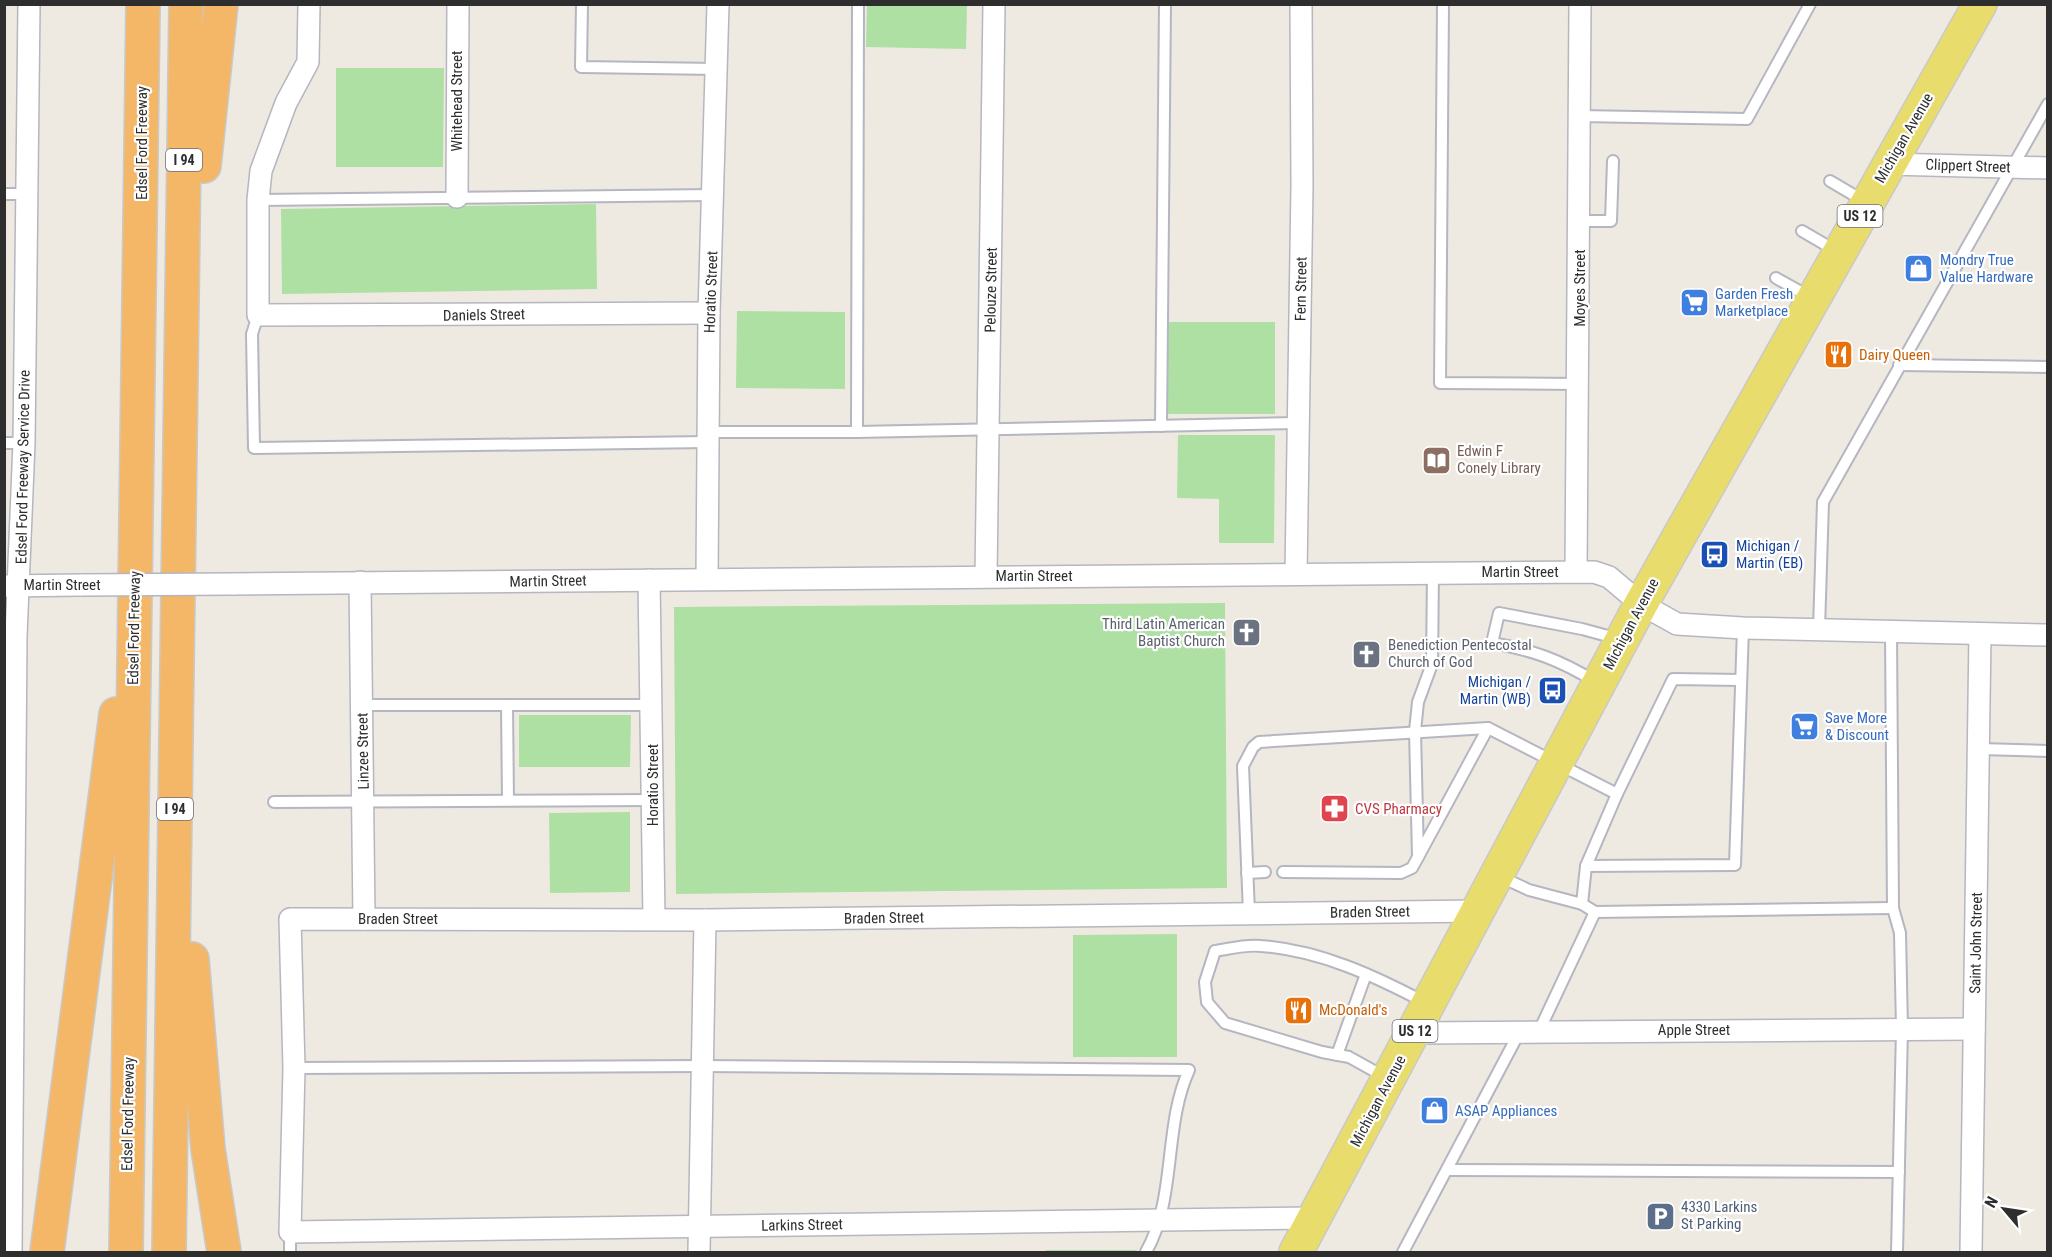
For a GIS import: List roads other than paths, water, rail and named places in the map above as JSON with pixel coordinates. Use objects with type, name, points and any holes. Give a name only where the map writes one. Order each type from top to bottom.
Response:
[{"type":"highway","points":[[125,4],[141,100]]},
{"type":"highway","name":"Edsel Ford Freeway","points":[[126,1252],[143,4]]},
{"type":"highway","name":"I 94","points":[[169,1252],[186,4]]},
{"type":"highway","points":[[182,316],[202,184],[221,4]]},
{"type":"highway","points":[[47,1252],[101,817],[122,666],[134,621]]},
{"type":"highway","points":[[177,659],[191,764],[189,876],[194,986],[208,1149],[224,1252]]},
{"type":"main road","name":"Michigan Avenue","points":[[1296,1252],[1641,604],[1980,4]]},
{"type":"street","name":"Edsel Ford Freeway Service Drive","points":[[11,1252],[8,1230],[16,636],[12,586],[15,319],[27,194],[29,4]]},
{"type":"street","points":[[258,315],[258,200],[261,171],[269,144],[308,62],[309,4]]},
{"type":"street","name":"Whitehead Street","points":[[457,197],[458,4]]},
{"type":"street","name":"Horatio Street","points":[[706,579],[718,4]]},
{"type":"street","name":"Pelouze Street","points":[[986,576],[990,429],[994,4]]},
{"type":"street","name":"Fern Street","points":[[1296,574],[1301,4]]},
{"type":"street","name":"Moyes Street","points":[[1576,572],[1580,4]]},
{"type":"street","name":"Clippert Street","points":[[1889,164],[2048,168]]},
{"type":"street","name":"Daniels Street","points":[[258,315],[710,313]]},
{"type":"street","name":"Martin Street","points":[[12,586],[1594,572],[1609,577],[1641,604],[1677,624],[1743,628],[2048,635]]},
{"type":"street","name":"Horatio Street","points":[[649,580],[654,919]]},
{"type":"street","name":"Linzee Street","points":[[360,582],[364,920]]},
{"type":"street","name":"Saint John Street","points":[[1971,1252],[1980,634]]},
{"type":"street","name":"Braden Street","points":[[294,1068],[290,919],[705,920],[1478,911]]},
{"type":"street","points":[[699,1252],[705,920]]},
{"type":"street","name":"Apple Street","points":[[1421,1019],[1529,1031],[1974,1029]]},
{"type":"street","points":[[290,1242],[294,1068]]},
{"type":"street","name":"Larkins Street","points":[[290,1242],[699,1227],[1315,1218]]},
{"type":"lane","points":[[582,4],[581,67],[717,69]]},
{"type":"lane","points":[[857,432],[858,4]]},
{"type":"lane","points":[[1161,426],[1165,4]]},
{"type":"lane","points":[[1443,4],[1440,383],[1579,384]]},
{"type":"lane","points":[[1580,116],[1747,119],[1810,4]]},
{"type":"lane","points":[[1819,629],[1823,502],[2048,104]]},
{"type":"lane","points":[[1580,221],[1611,221],[1613,161]]},
{"type":"lane","points":[[1830,181],[1867,203]]},
{"type":"lane","points":[[4,194],[27,194]]},
{"type":"lane","points":[[258,200],[714,195]]},
{"type":"lane","points":[[1802,231],[1839,253]]},
{"type":"lane","points":[[1776,278],[1813,299]]},
{"type":"lane","points":[[258,315],[252,334],[254,448],[1299,423]]},
{"type":"lane","points":[[1899,365],[2048,367]]},
{"type":"lane","points":[[1418,857],[1415,731],[1418,702],[1432,664],[1433,573]]},
{"type":"lane","points":[[1599,683],[1564,662],[1527,649],[1492,643],[1499,613],[1582,629],[1622,640]]},
{"type":"lane","points":[[1586,866],[1736,865],[1743,628]]},
{"type":"lane","points":[[1891,632],[1893,908],[1900,933],[1902,1029],[1897,1252]]},
{"type":"lane","points":[[1582,904],[1586,866],[1617,794],[1673,679],[1741,680]]},
{"type":"lane","points":[[362,705],[652,705]]},
{"type":"lane","points":[[507,705],[508,800]]},
{"type":"lane","points":[[1283,872],[1401,873],[1412,868],[1488,728]]},
{"type":"lane","points":[[1249,913],[1243,766],[1253,747],[1259,742],[1488,728],[1617,794]]},
{"type":"lane","points":[[1980,749],[2048,751]]},
{"type":"lane","points":[[274,802],[653,800]]},
{"type":"lane","points":[[1247,873],[1265,872]]},
{"type":"lane","points":[[1496,876],[1529,890],[1582,904],[1595,912],[1893,908]]},
{"type":"lane","points":[[1403,1252],[1447,1170],[1529,1031],[1595,912]]},
{"type":"lane","points":[[1389,1079],[1349,1057],[1225,1023],[1207,1002],[1205,982],[1215,951],[1260,945],[1328,959],[1366,974],[1421,1019]]},
{"type":"lane","points":[[1337,1055],[1366,974]]},
{"type":"lane","points":[[294,1068],[702,1066],[1190,1070],[1179,1098],[1164,1199],[1146,1252]]},
{"type":"lane","points":[[1447,1170],[1899,1172]]},
{"type":"place","name":"Mondry True Value Hardware","points":[[1919,269]]},
{"type":"place","name":"Garden Fresh Marketplace","points":[[1694,303]]},
{"type":"place","name":"Dairy Queen","points":[[1838,355]]},
{"type":"place","name":"Edwin F Conely Library","points":[[1436,460]]},
{"type":"place","name":"Michigan / Martin (EB)","points":[[1715,555]]},
{"type":"place","name":"Third Latin American Baptist Church","points":[[1246,633]]},
{"type":"place","name":"Benediction Pentecostal Church of God","points":[[1367,654]]},
{"type":"place","name":"Michigan / Martin (WB)","points":[[1552,691]]},
{"type":"place","name":"Save More & Discount","points":[[1804,727]]},
{"type":"place","name":"CVS Pharmacy","points":[[1334,809]]},
{"type":"place","name":"McDonald's","points":[[1298,1010]]},
{"type":"place","name":"ASAP Appliances","points":[[1434,1111]]},
{"type":"place","name":"4330 Larkins St Parking","points":[[1660,1216]]}]
